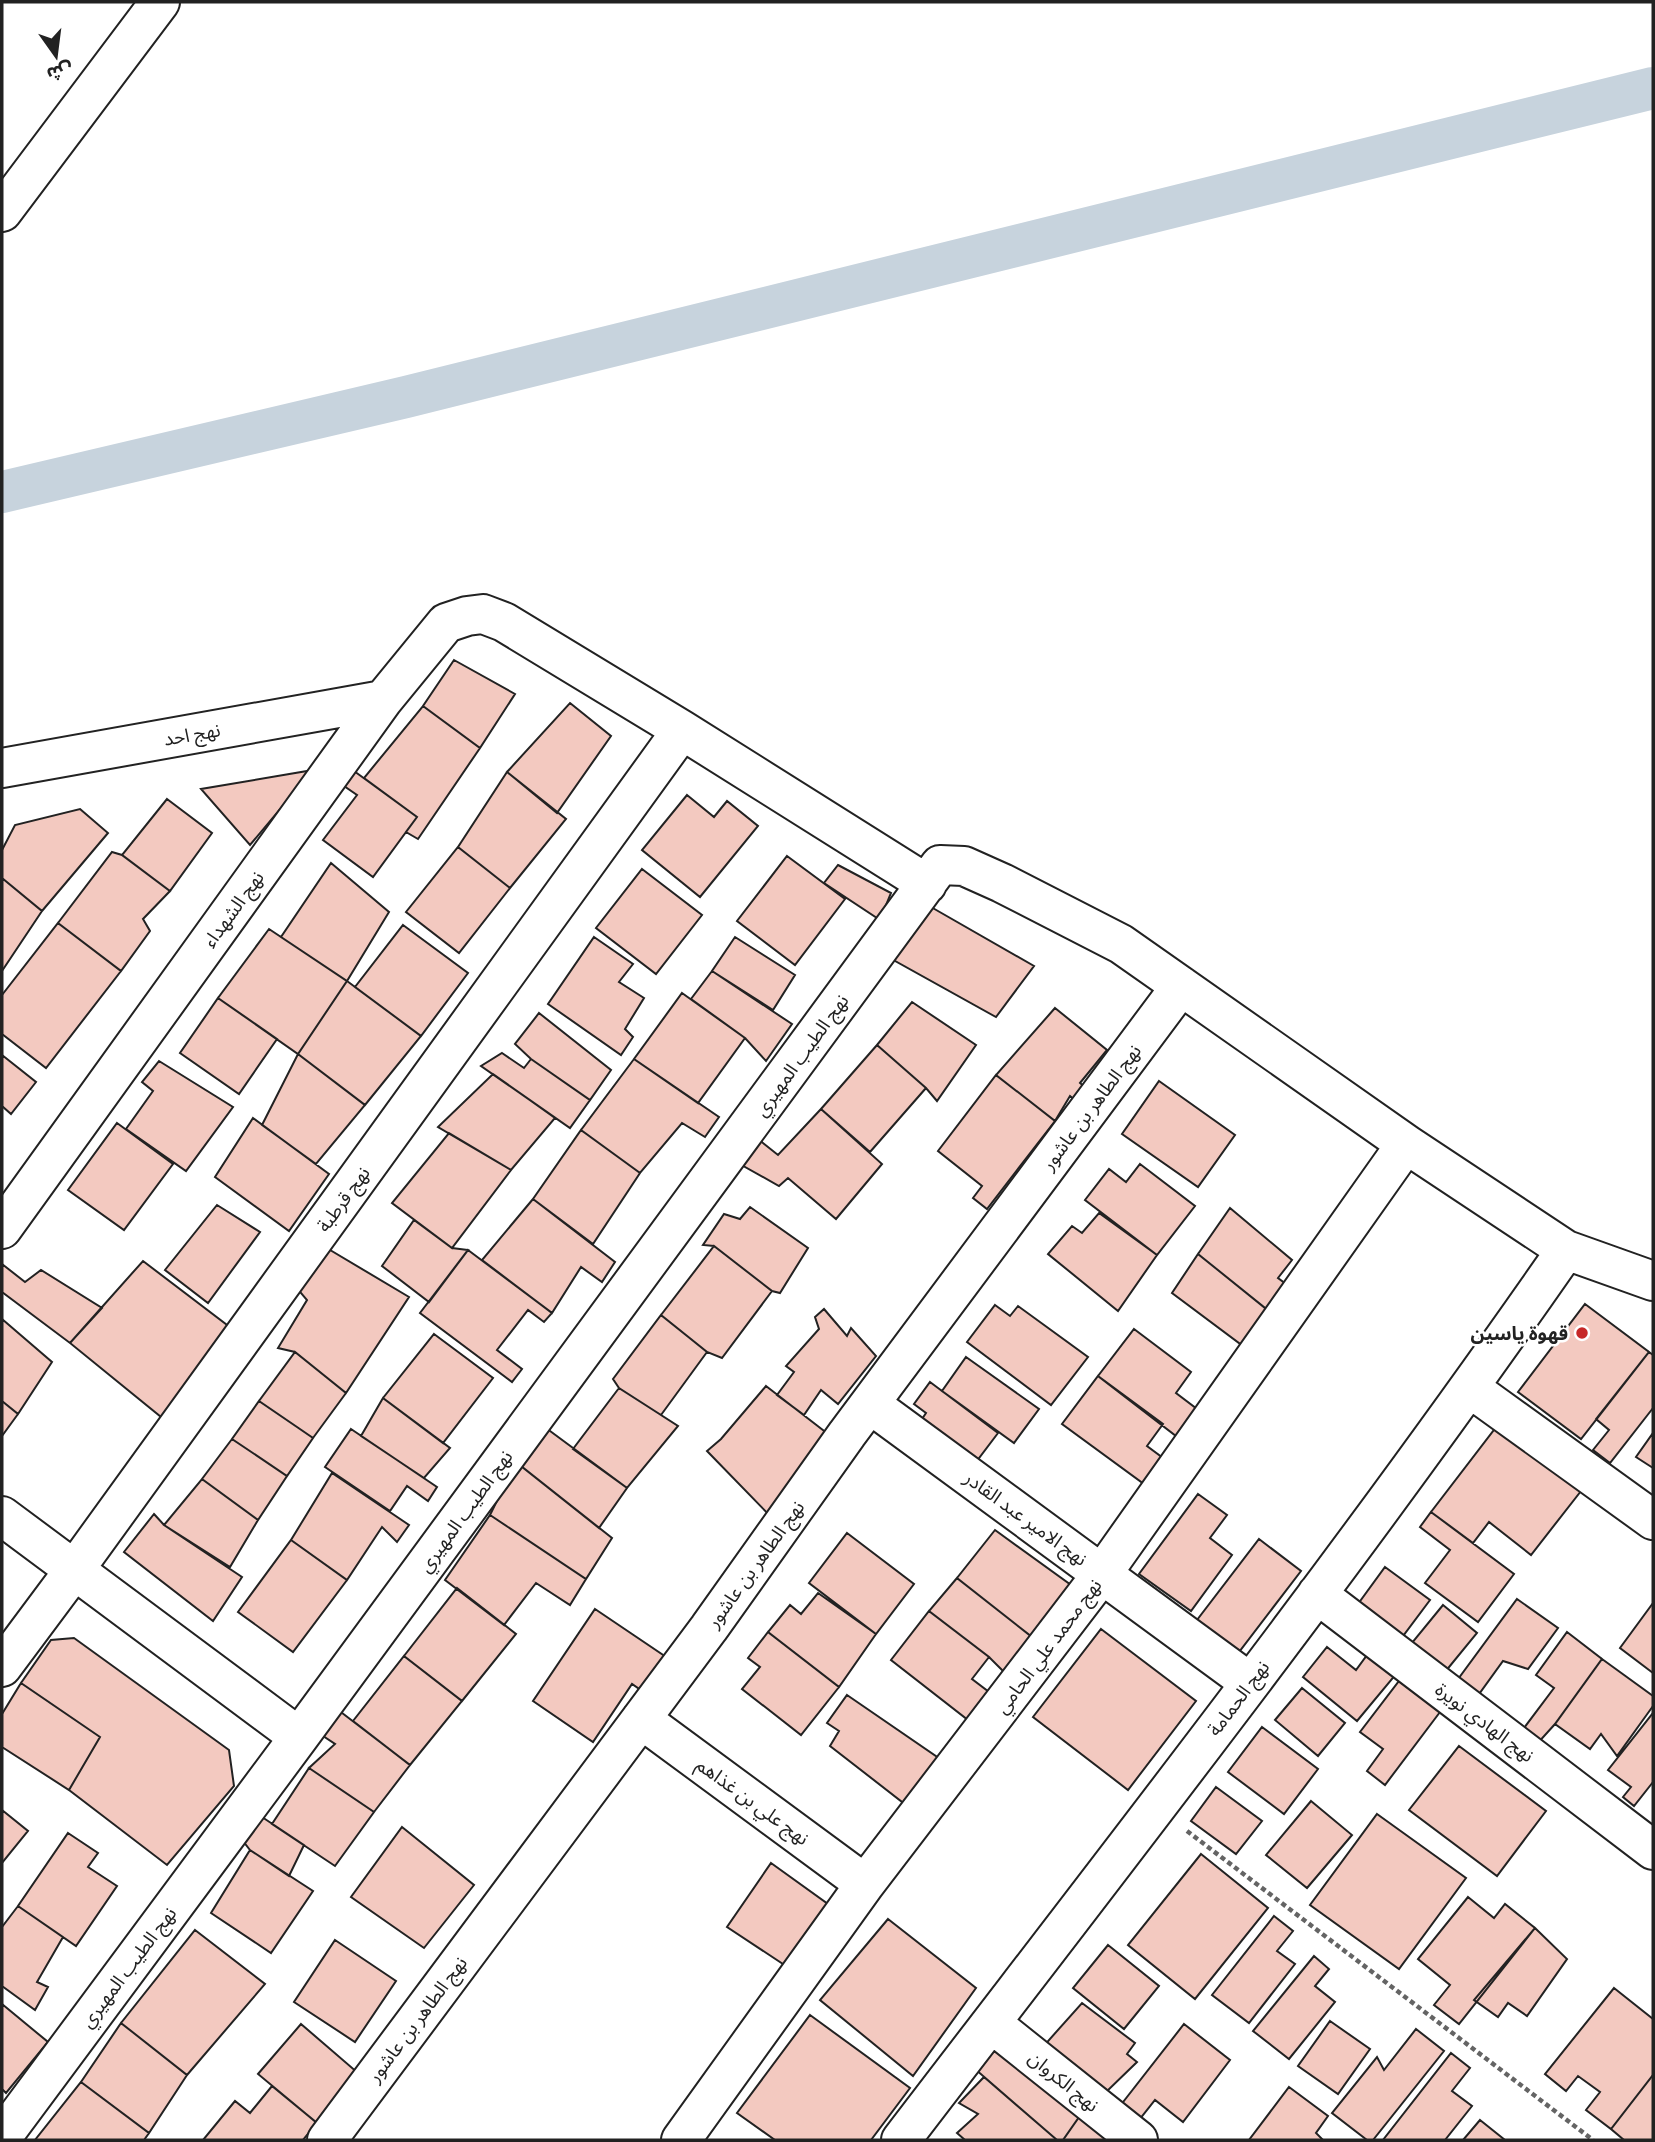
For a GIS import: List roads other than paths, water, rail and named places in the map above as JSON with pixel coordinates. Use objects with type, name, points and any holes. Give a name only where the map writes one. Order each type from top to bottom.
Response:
[{"type":"street","points":[[2,212],[160,2]]},
{"type":"street","name":"نهج الشهداء","points":[[2,1229],[383,700],[446,623],[484,614],[504,622],[682,730]]},
{"type":"street","name":"نهج احد","points":[[2,768],[383,700]]},
{"type":"street","points":[[682,730],[927,884]]},
{"type":"street","name":"نهج قرطبة","points":[[2,1667],[682,730]]},
{"type":"street","name":"نهج الطيب المهيري","points":[[2,2137],[940,864],[964,866],[1002,883],[1121,944],[1181,986]]},
{"type":"street","points":[[1181,986],[1406,1144],[1566,1250],[1653,1281]]},
{"type":"street","name":"نهج الطاهر بن عاشور","points":[[327,2140],[1181,986]]},
{"type":"street","name":"نهج محمد علي الحامي","points":[[681,2140],[865,1884],[1102,1574],[1406,1144]]},
{"type":"street","name":"نهج الحمامة","points":[[901,2140],[1157,1808],[1317,1594],[1470,1388],[1566,1250]]},
{"type":"street","points":[[1470,1388],[1653,1520]]},
{"type":"street","name":"نهج الامير عبد القادر","points":[[870,1404],[1249,1682]]},
{"type":"street","points":[[2,1516],[299,1737]]},
{"type":"street","name":"نهج الهادي نويرة","points":[[1317,1594],[1653,1850]]},
{"type":"street","name":"نهج علي بن غذاهم","points":[[641,1719],[865,1884]]},
{"type":"street","name":"نهج الكروان","points":[[991,2023],[1138,2140]]},
{"type":"waterway","points":[[2,492],[406,397],[1653,88]]},
{"type":"place","name":"قهوة ياسين","points":[[1582,1333]]}]
